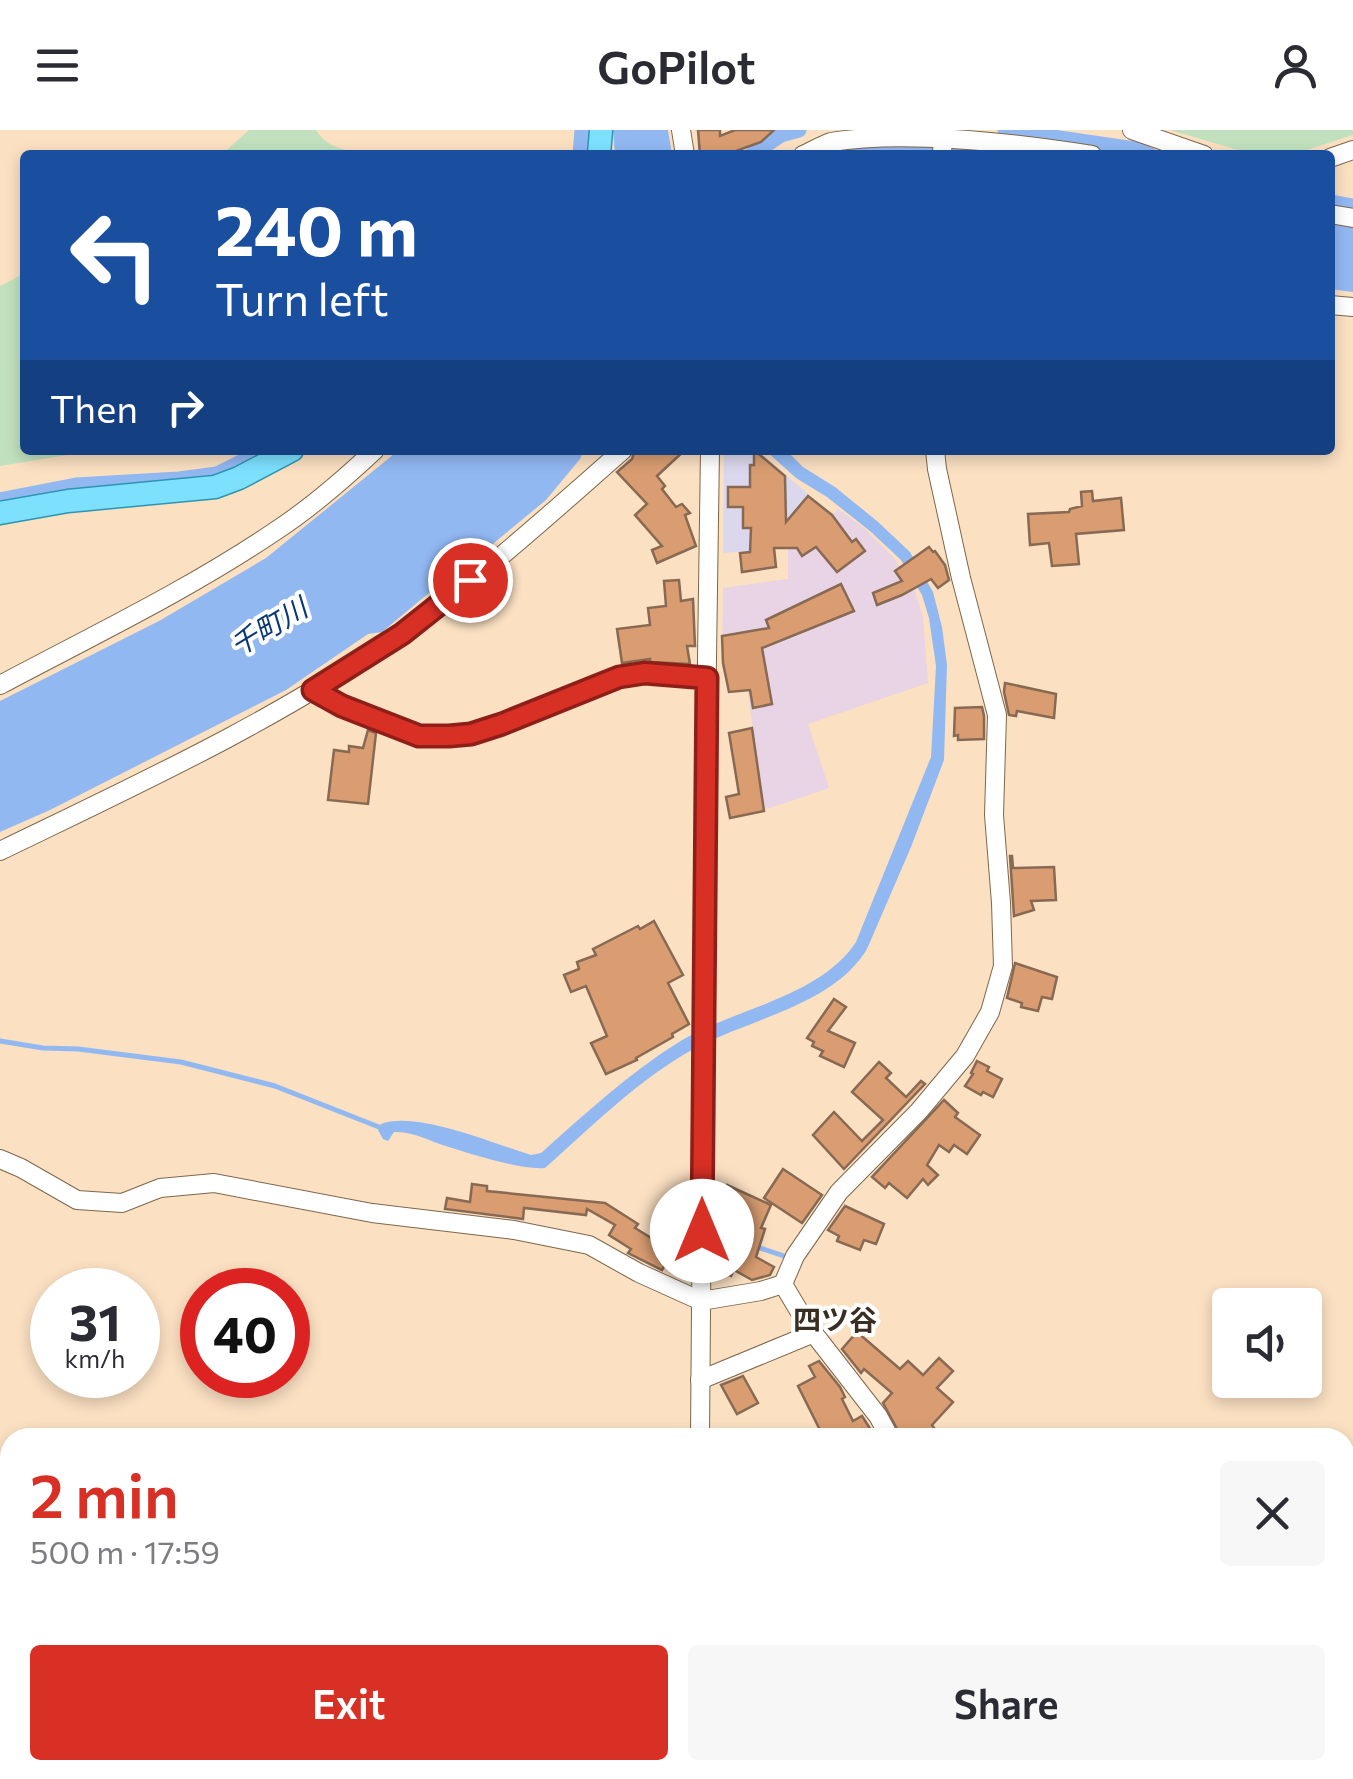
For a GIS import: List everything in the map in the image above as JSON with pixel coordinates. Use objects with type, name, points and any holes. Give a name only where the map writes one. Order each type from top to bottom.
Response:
[{"type":"main road","points":[[0,513],[68,501],[215,486],[283,455]]},
{"type":"street","points":[[813,150],[832,141],[896,130],[942,132],[1059,150]]},
{"type":"street","points":[[1132,130],[1190,150]]},
{"type":"street","points":[[0,685],[192,582],[275,532],[370,455]]},
{"type":"street","points":[[0,851],[313,690],[402,634],[616,455]]},
{"type":"street","points":[[700,1428],[710,455]]},
{"type":"street","points":[[784,1284],[795,1256],[838,1192],[919,1111],[965,1056],[990,1012],[1003,966],[994,816],[997,715],[936,455]]},
{"type":"street","points":[[313,690],[342,706],[419,736],[449,736],[502,724],[619,677],[645,673],[707,678]]},
{"type":"street","points":[[0,1159],[77,1200],[122,1203],[160,1188],[214,1182],[372,1213],[514,1230],[588,1244],[638,1273],[701,1301],[784,1284]]},
{"type":"street","points":[[784,1284],[814,1334],[885,1428]]},
{"type":"street","points":[[700,1380],[814,1334]]},
{"type":"shaded area","points":[[724,455],[763,455],[829,512],[787,548],[723,553]]},
{"type":"shaded area","points":[[838,509],[894,558],[915,591],[923,617],[928,683],[808,724],[829,788],[764,810],[744,663],[722,668],[723,588],[788,579],[788,549]]},
{"type":"green space","points":[[249,130],[316,130],[330,144],[349,150],[227,150]]},
{"type":"green space","points":[[1170,130],[1353,130],[1353,135],[1306,150],[1238,150]]},
{"type":"green space","points":[[20,276],[20,455],[67,455],[0,466],[0,286]]},
{"type":"water","points":[[613,130],[668,130],[671,150],[615,150]]},
{"type":"water","points":[[894,137],[1011,150],[842,150]]},
{"type":"water","points":[[1335,221],[1353,224],[1353,292],[1335,290]]},
{"type":"water","name":"千町川","points":[[393,455],[582,455],[546,500],[495,542],[478,563],[447,578],[382,632],[368,634],[286,690],[0,832],[0,701],[159,621],[266,558]]},
{"type":"water","points":[[771,455],[791,455],[877,521],[910,552],[933,592],[942,627],[947,665],[944,760],[867,949],[851,969],[808,1000],[706,1043],[664,1067],[611,1108],[545,1168],[497,1161],[408,1133],[394,1132],[388,1141],[383,1139],[378,1130],[381,1124],[414,1121],[531,1155],[541,1153],[661,1054],[701,1030],[798,989],[840,961],[856,942],[931,757],[936,666],[922,595],[901,560],[827,497],[796,478]]},
{"type":"building","points":[[698,130],[720,130],[720,136],[735,130],[774,130],[761,142],[739,150],[700,150]]},
{"type":"building","points":[[633,455],[680,455],[657,476],[676,507],[682,504],[690,513],[685,515],[696,546],[657,563],[652,550],[662,546],[635,515],[647,504],[617,472]]},
{"type":"building","points":[[754,455],[760,455],[785,476],[786,522],[808,496],[865,551],[837,572],[816,547],[802,556],[797,548],[774,548],[776,567],[742,572],[740,553],[750,552],[751,528],[743,528],[743,507],[728,507],[728,487],[750,487],[750,465],[754,465]]},
{"type":"building","points":[[1092,491],[1093,501],[1121,498],[1124,530],[1076,534],[1079,564],[1052,566],[1049,543],[1030,545],[1028,514],[1069,512],[1082,506],[1081,492]]},
{"type":"building","points":[[929,547],[945,565],[949,580],[938,588],[931,579],[877,605],[873,593],[902,581],[895,571]]},
{"type":"building","points":[[679,580],[681,601],[693,599],[695,646],[687,646],[690,664],[650,659],[622,663],[617,629],[650,625],[648,608],[666,606],[664,581]]},
{"type":"building","points":[[841,584],[854,611],[762,648],[772,704],[753,708],[750,690],[729,692],[722,636],[769,628],[766,620]]},
{"type":"building","points":[[1005,683],[1056,694],[1054,718],[1017,711],[1016,716],[1009,715]]},
{"type":"building","points":[[982,707],[984,739],[958,740],[958,735],[954,736],[955,708]]},
{"type":"building","points":[[752,728],[764,811],[730,818],[726,797],[739,794],[729,733]]},
{"type":"building","points":[[368,730],[376,733],[368,804],[328,800],[334,750],[349,752],[349,746],[363,748]]},
{"type":"building","points":[[1010,856],[1013,868],[1054,867],[1056,900],[1031,901],[1034,910],[1014,916]]},
{"type":"building","points":[[654,921],[683,975],[668,983],[689,1024],[637,1060],[606,1074],[591,1043],[607,1036],[586,986],[571,992],[564,975],[579,969],[577,962],[596,955],[593,949]]},
{"type":"building","points":[[1015,963],[1057,977],[1052,999],[1042,997],[1038,1011],[1007,998]]},
{"type":"building","points":[[834,999],[846,1007],[828,1031],[855,1043],[844,1067],[820,1056],[823,1051],[812,1046],[814,1042],[807,1038]]},
{"type":"building","points":[[977,1061],[1002,1079],[993,1097],[965,1086]]},
{"type":"building","points":[[879,1062],[891,1073],[886,1078],[906,1097],[921,1081],[925,1084],[844,1169],[813,1135],[834,1112],[862,1141],[883,1120],[852,1092]]},
{"type":"building","points":[[944,1100],[958,1113],[955,1117],[980,1135],[967,1154],[954,1145],[949,1152],[939,1145],[927,1165],[938,1175],[928,1185],[923,1179],[907,1198],[889,1183],[885,1188],[872,1177]]},
{"type":"building","points":[[783,1169],[822,1195],[802,1223],[764,1198]]},
{"type":"building","points":[[472,1184],[487,1186],[487,1191],[605,1203],[638,1224],[635,1228],[675,1248],[662,1270],[628,1253],[631,1249],[609,1235],[615,1225],[587,1209],[586,1215],[524,1208],[523,1219],[445,1209],[447,1198],[470,1202]]},
{"type":"building","points":[[727,1185],[771,1205],[761,1228],[765,1229],[756,1257],[774,1267],[770,1275],[752,1280],[734,1270],[731,1276],[719,1271],[725,1259],[718,1256],[724,1242],[736,1247],[745,1217],[718,1203]]},
{"type":"building","points":[[845,1206],[884,1224],[876,1244],[864,1240],[860,1250],[837,1241],[839,1236],[828,1230]]},
{"type":"building","points":[[857,1332],[900,1369],[908,1361],[923,1375],[939,1358],[953,1371],[937,1388],[953,1402],[932,1425],[934,1428],[897,1428],[883,1403],[892,1393],[864,1369],[861,1373],[842,1349]]},
{"type":"building","points":[[819,1361],[840,1387],[853,1421],[862,1416],[870,1428],[819,1428],[798,1386],[815,1377],[809,1366]]},
{"type":"building","points":[[743,1376],[758,1403],[737,1414],[721,1385]]},
{"type":"waterway","points":[[580,150],[582,130]]},
{"type":"waterway","points":[[758,150],[781,135],[799,130]]},
{"type":"waterway","points":[[1005,130],[1138,150]]},
{"type":"waterway","points":[[1335,203],[1353,206]]},
{"type":"waterway","points":[[0,500],[76,485],[217,474],[255,455]]},
{"type":"waterway","points":[[0,1041],[181,1062],[275,1086],[384,1129]]},
{"type":"waterway","points":[[713,1233],[744,1243]]},
{"type":"waterway","points":[[754,1246],[784,1256]]},
{"type":"district","name":"四ツ谷","points":[[835,1319]]},
{"type":"route","points":[[470,580],[402,634],[313,690],[342,706],[419,736],[449,736],[502,724],[619,677],[645,673],[707,678],[702,1231]]}]
